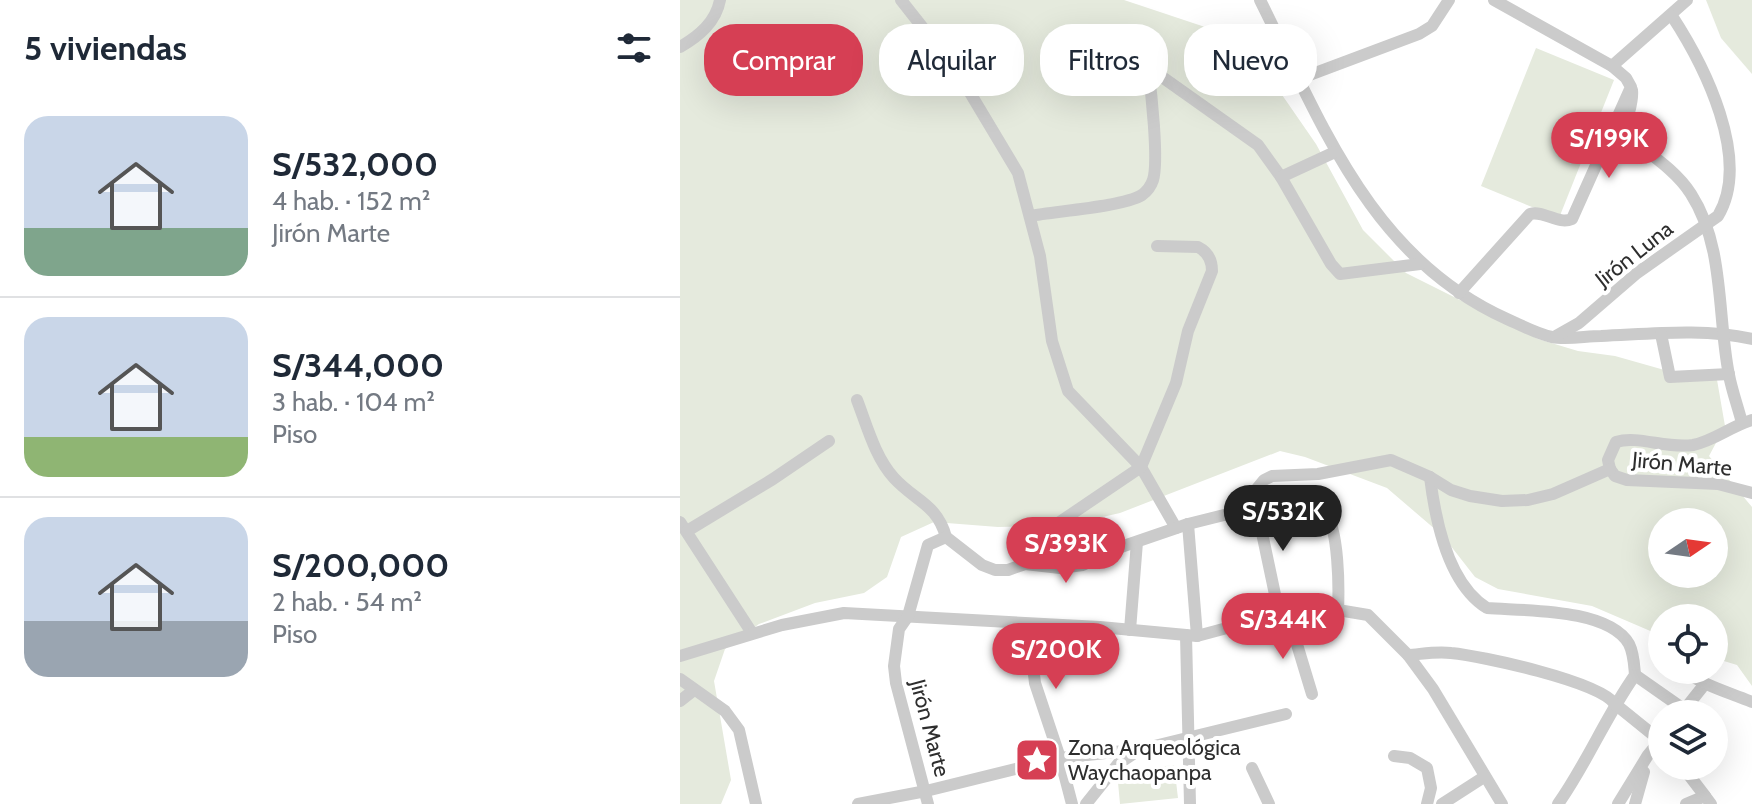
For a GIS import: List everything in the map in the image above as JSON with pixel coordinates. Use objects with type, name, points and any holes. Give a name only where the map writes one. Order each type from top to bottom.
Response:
[{"type":"street","points":[[680,47],[710,24],[718,12],[720,0]]},
{"type":"street","points":[[901,0],[957,71],[1013,163],[1040,256],[1052,341],[1068,391],[1141,467],[1182,526],[1192,635],[1188,737],[1190,804]]},
{"type":"street","points":[[1260,0],[1272,24]]},
{"type":"street","points":[[1317,72],[1419,34],[1432,26],[1449,0]]},
{"type":"street","points":[[1494,0],[1612,66],[1626,78],[1633,99],[1625,129],[1627,136],[1677,177],[1691,193],[1706,224],[1718,276],[1729,374],[1747,422],[1712,440],[1693,445],[1662,446],[1631,440],[1616,442],[1608,460],[1610,469]]},
{"type":"street","points":[[1612,66],[1687,0]]},
{"type":"street","name":"Jirón Luna","points":[[1553,337],[1579,323],[1637,273],[1718,216],[1732,188],[1729,132],[1717,94],[1698,56],[1672,16]]},
{"type":"street","points":[[1030,216],[1110,204],[1140,196],[1147,190],[1153,181],[1154,161],[1148,67],[1258,145],[1340,274],[1420,264]]},
{"type":"street","points":[[1459,293],[1530,214],[1536,212],[1566,221],[1572,219],[1631,87]]},
{"type":"street","points":[[1307,96],[1335,152],[1370,205],[1420,264],[1490,312],[1553,337],[1724,333],[1752,339]]},
{"type":"street","points":[[1281,177],[1335,152]]},
{"type":"street","points":[[1025,564],[1035,544],[1048,530],[1141,467],[1176,383],[1188,331],[1212,271],[1212,263],[1203,250],[1189,246],[1157,246]]},
{"type":"street","points":[[1661,334],[1670,377],[1729,374]]},
{"type":"street","points":[[857,400],[877,453],[894,478],[939,517],[946,537]]},
{"type":"street","points":[[752,633],[683,526],[773,479],[829,441]]},
{"type":"street","name":"Jirón Marte","points":[[927,797],[894,666],[899,629],[908,616],[928,545],[946,537],[982,565],[995,570],[1008,570],[1025,564],[1060,568],[1083,565],[1137,542],[1241,508],[1264,480],[1272,476],[1318,474],[1382,460],[1399,462],[1451,490],[1502,501],[1528,500],[1553,494],[1610,469],[1615,476],[1627,480],[1718,484],[1752,493]]},
{"type":"street","points":[[1430,477],[1435,517],[1447,550],[1476,601],[1487,608],[1591,619],[1614,628],[1628,641],[1633,652],[1635,675],[1615,704],[1587,761],[1558,804]]},
{"type":"street","points":[[1254,495],[1266,499],[1294,499],[1322,510],[1328,516],[1339,586],[1338,610]]},
{"type":"street","points":[[1254,495],[1284,618],[1312,694]]},
{"type":"street","points":[[1130,630],[1137,542]]},
{"type":"street","points":[[680,656],[752,633],[844,613],[1192,635],[1253,621],[1338,610],[1368,615],[1408,655],[1433,689],[1502,804]]},
{"type":"street","points":[[1036,625],[1035,683],[1072,804]]},
{"type":"street","points":[[1408,655],[1450,653],[1526,668],[1595,689],[1609,696],[1648,730]]},
{"type":"street","points":[[1635,675],[1667,700]]},
{"type":"street","points":[[680,679],[734,720],[756,804]]},
{"type":"street","points":[[1692,700],[1704,685],[1752,702]]},
{"type":"street","points":[[680,701],[694,690]]},
{"type":"street","points":[[858,804],[927,797],[1060,758],[1142,749],[1286,714]]},
{"type":"street","points":[[1086,804],[1118,764],[1142,749]]},
{"type":"street","points":[[1618,804],[1648,755]]},
{"type":"street","points":[[1394,756],[1410,758],[1427,768],[1431,788],[1427,804]]},
{"type":"street","points":[[1635,804],[1640,781],[1648,765]]},
{"type":"street","points":[[1252,768],[1269,804]]},
{"type":"street","points":[[1442,804],[1484,777]]},
{"type":"street","points":[[1686,804],[1708,800],[1693,780]]},
{"type":"shaded area","points":[[680,0],[1124,0],[1196,24],[1184,24],[1184,96],[1283,96],[1316,144],[1363,230],[1406,273],[1538,339],[1675,373],[1716,374],[1725,426],[1709,456],[1752,507],[1752,686],[1737,665],[1728,662],[1728,604],[1648,604],[1648,630],[1592,606],[1498,589],[1475,577],[1443,536],[1387,488],[1305,457],[1280,451],[1120,513],[1067,525],[998,527],[934,522],[901,537],[887,577],[864,593],[815,603],[759,624],[725,649],[714,681],[731,780],[721,804],[680,804]]},
{"type":"shaded area","points":[[1706,0],[1752,0],[1752,74],[1721,38]]},
{"type":"shaded area","points":[[1536,48],[1614,80],[1559,218],[1481,186]]},
{"type":"shaded area","points":[[1174,765],[1178,798],[1120,804],[1117,772]]},
{"type":"place","name":"Zona Arqueológica Waychaopanpa","points":[[1037,760]]}]
